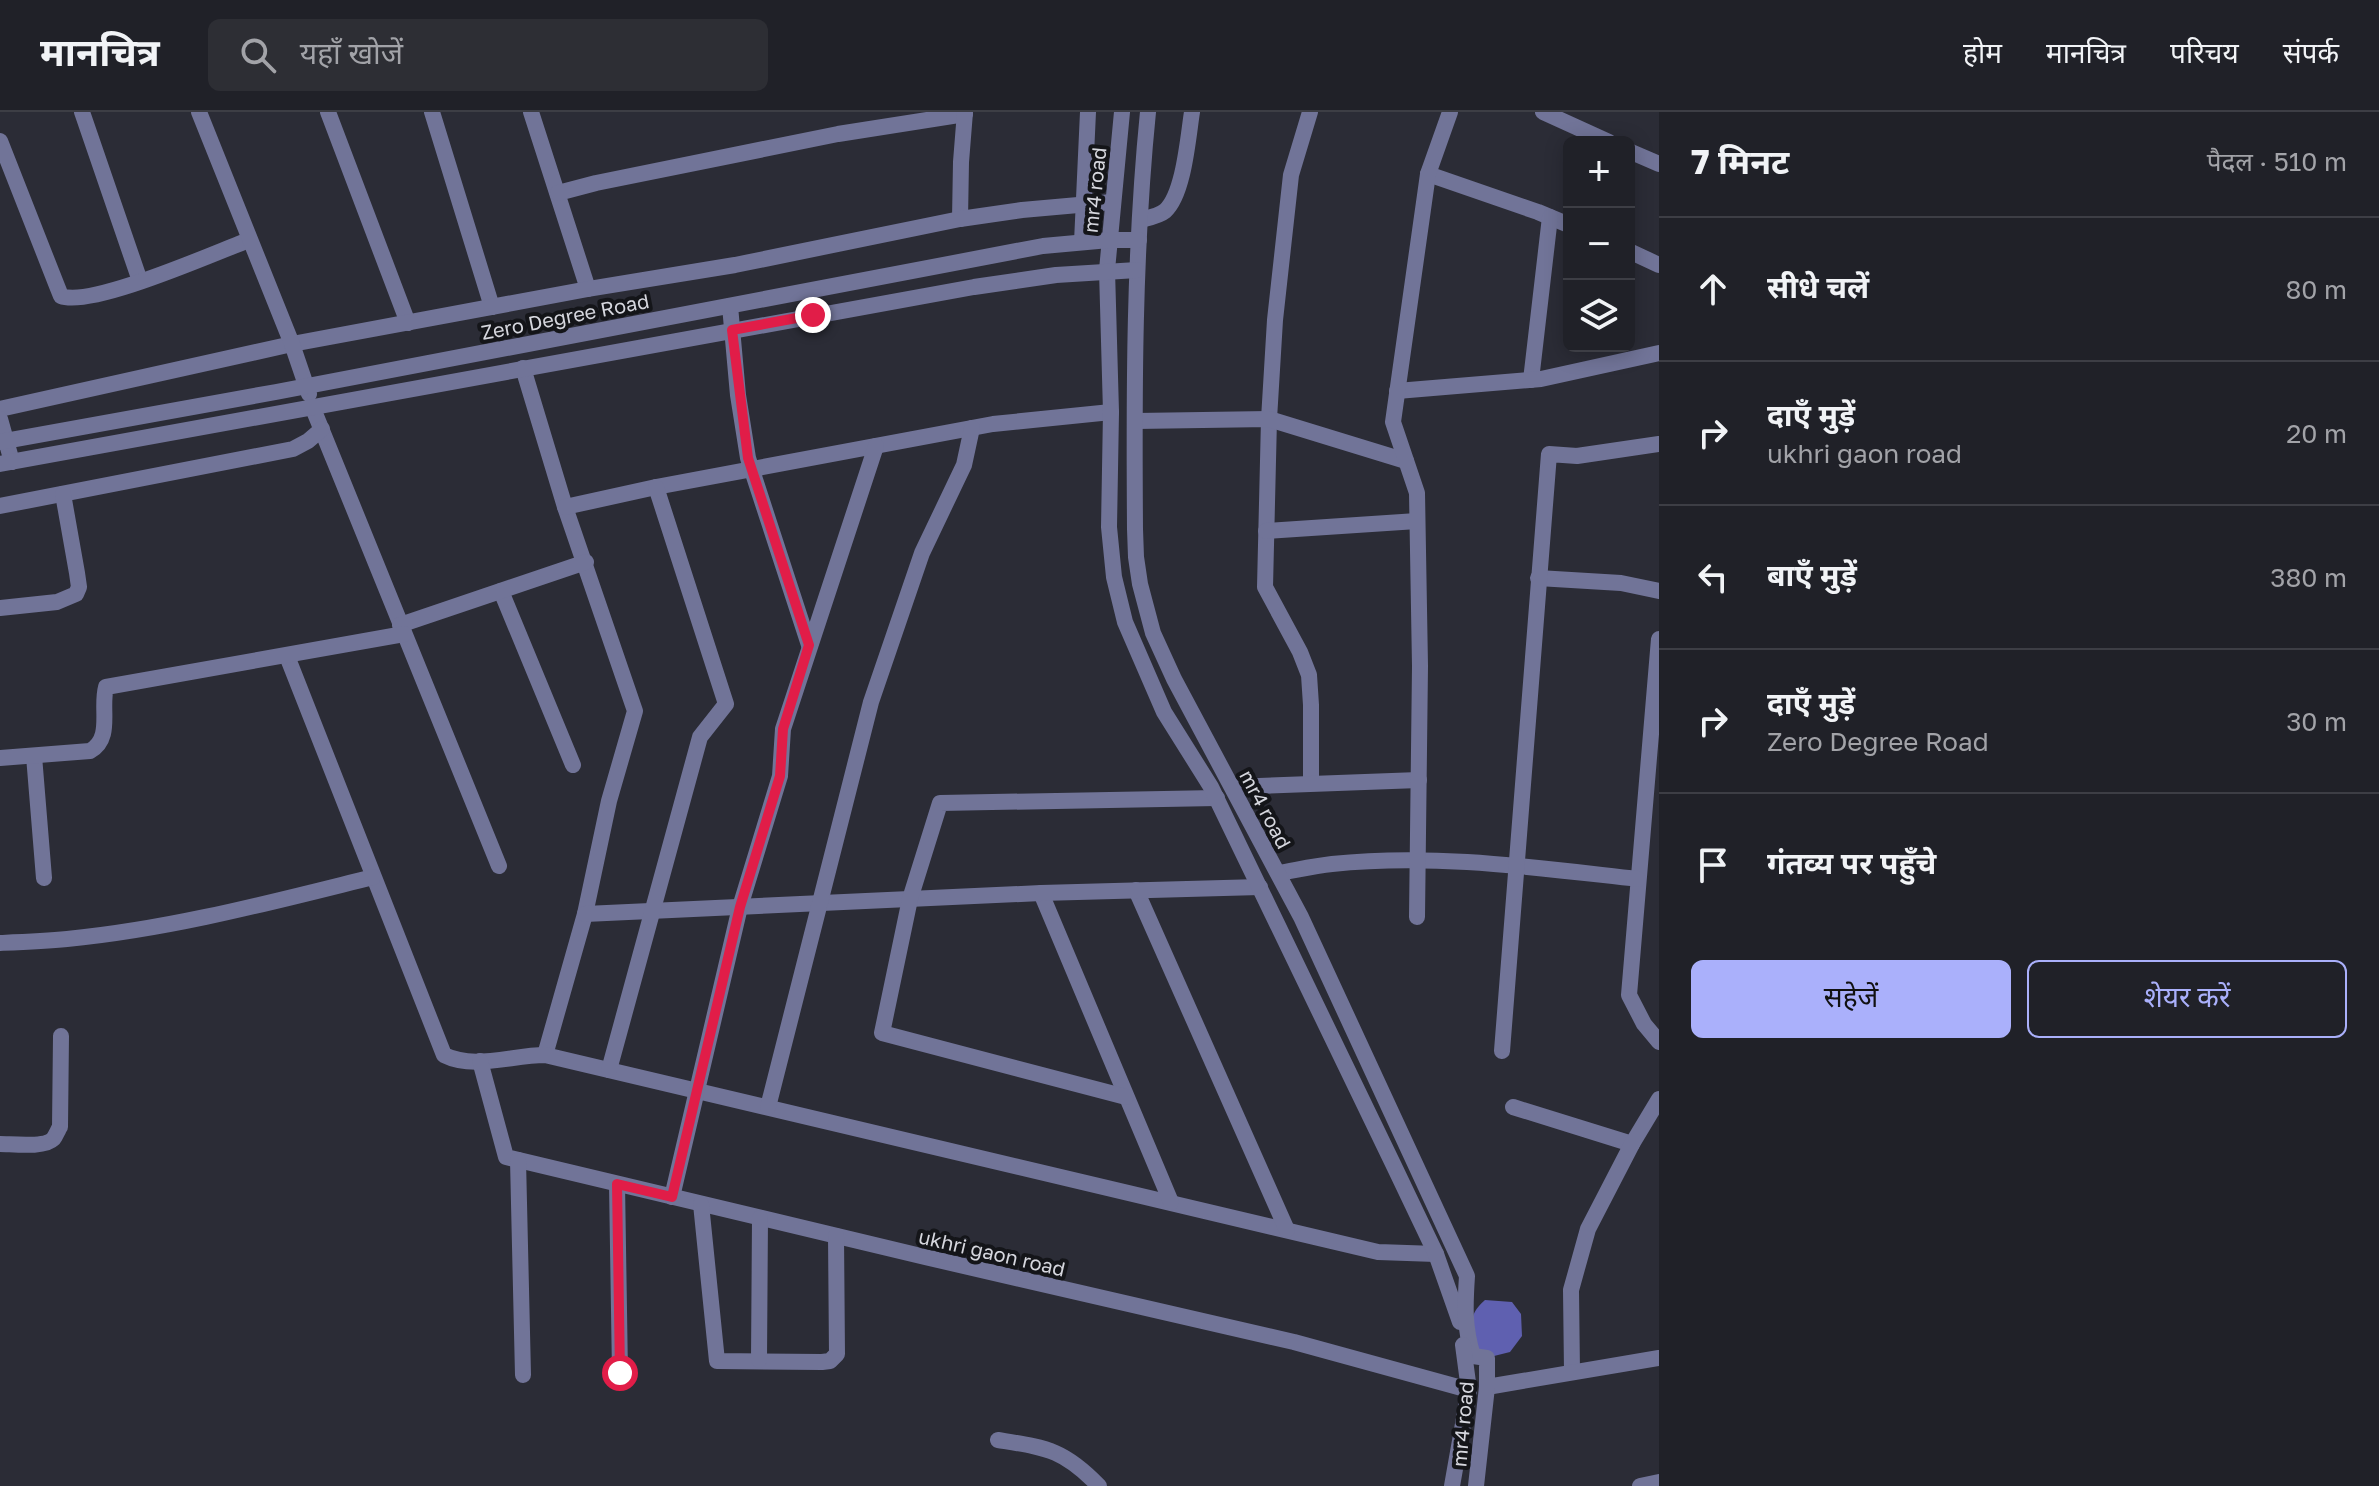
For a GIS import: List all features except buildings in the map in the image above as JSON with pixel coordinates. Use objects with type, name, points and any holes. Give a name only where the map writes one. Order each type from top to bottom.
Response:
[{"type":"street","points":[[82,112],[140,281]]},
{"type":"street","points":[[199,112],[292,344],[312,406],[499,866]]},
{"type":"street","points":[[328,112],[408,323]]},
{"type":"street","points":[[432,112],[492,307]]},
{"type":"street","points":[[531,112],[588,289]]},
{"type":"street","points":[[1082,242],[1088,112]]},
{"type":"street","name":"mr4 road","points":[[1122,112],[1107,270],[1111,412],[1109,527],[1114,577],[1125,622],[1164,712],[1217,798],[1436,1254],[1460,1322],[1469,1390],[1452,1486]]},
{"type":"street","name":"mr4 road","points":[[1148,112],[1134,346],[1136,557],[1153,633],[1174,679],[1301,917],[1467,1276],[1464,1316],[1467,1339],[1473,1356],[1487,1358],[1487,1387],[1476,1486]]},
{"type":"street","points":[[1140,220],[1165,211],[1176,193],[1192,112]]},
{"type":"street","points":[[1310,112],[1291,175],[1275,320],[1265,587],[1309,675],[1311,783]]},
{"type":"street","points":[[1417,917],[1417,493],[1393,422],[1428,174],[1450,112]]},
{"type":"street","points":[[1543,112],[1596,136]]},
{"type":"street","points":[[558,193],[838,134],[965,113],[960,219]]},
{"type":"street","points":[[0,141],[61,296],[82,298],[140,281],[249,240]]},
{"type":"street","points":[[1635,154],[1659,164]]},
{"type":"street","points":[[1428,174],[1563,222]]},
{"type":"street","points":[[0,409],[292,344],[735,265],[960,219],[1112,202]]},
{"type":"street","points":[[1531,380],[1550,217]]},
{"type":"street","name":"Zero Degree Road","points":[[3,441],[1043,246],[1139,240]]},
{"type":"street","points":[[1635,254],[1659,265]]},
{"type":"street","points":[[0,419],[6,463],[974,287],[1056,275],[1137,270]]},
{"type":"street","points":[[730,306],[738,395],[748,458],[809,645]]},
{"type":"street","points":[[1397,391],[1531,380],[1659,353]]},
{"type":"street","points":[[523,368],[565,507],[635,711],[609,801],[585,914],[545,1055]]},
{"type":"street","points":[[565,507],[972,428],[1111,412]]},
{"type":"street","points":[[1136,421],[1269,419],[1406,461]]},
{"type":"street","points":[[768,1107],[871,702],[922,553],[964,465],[972,428]]},
{"type":"street","points":[[0,506],[293,449],[322,429]]},
{"type":"street","points":[[1502,1051],[1549,454],[1577,456],[1659,444]]},
{"type":"street","points":[[672,1197],[740,907],[780,776],[783,729],[876,446]]},
{"type":"street","points":[[609,1070],[700,737],[726,704],[656,487]]},
{"type":"street","points":[[0,608],[57,602],[76,594],[79,587],[63,494]]},
{"type":"street","points":[[1266,531],[1417,521]]},
{"type":"street","points":[[0,758],[90,751],[98,746],[104,737],[102,702],[106,687],[287,656],[402,630],[586,562]]},
{"type":"street","points":[[1538,578],[1621,583],[1659,591]]},
{"type":"street","points":[[501,591],[573,765]]},
{"type":"street","points":[[1659,639],[1655,719],[1629,995],[1644,1024],[1659,1042]]},
{"type":"street","points":[[287,656],[444,1055],[456,1061],[545,1055],[1378,1252],[1436,1254]]},
{"type":"street","points":[[34,756],[44,878]]},
{"type":"street","points":[[1233,787],[1419,780]]},
{"type":"street","points":[[1126,1097],[882,1033],[910,899],[940,803],[1217,798]]},
{"type":"street","points":[[1278,873],[1334,864],[1417,861],[1517,866],[1638,879]]},
{"type":"street","points":[[0,943],[68,939],[152,927],[373,877]]},
{"type":"street","points":[[585,914],[1041,893],[1260,887]]},
{"type":"street","points":[[1136,890],[1287,1230]]},
{"type":"street","points":[[1041,893],[1171,1202]]},
{"type":"street","points":[[0,1144],[35,1145],[54,1139],[60,1127],[61,1036]]},
{"type":"street","points":[[480,1061],[512,1158],[523,1375]]},
{"type":"street","points":[[1572,1372],[1571,1290],[1588,1229],[1659,1099]]},
{"type":"street","points":[[1513,1107],[1632,1144]]},
{"type":"street","name":"ukhri gaon road","points":[[512,1158],[1294,1342],[1469,1390]]},
{"type":"street","points":[[617,1184],[620,1373]]},
{"type":"street","points":[[701,1204],[717,1361],[822,1362],[830,1361],[837,1354],[836,1236]]},
{"type":"street","points":[[759,1360],[760,1218]]},
{"type":"street","points":[[1487,1387],[1659,1358]]},
{"type":"street","points":[[998,1440],[1047,1448],[1066,1457],[1099,1486]]},
{"type":"street","points":[[1640,1486],[1659,1482]]},
{"type":"shaded area","points":[[1485,1300],[1512,1302],[1521,1314],[1522,1336],[1510,1352],[1494,1356],[1478,1349],[1473,1317]]},
{"type":"route","points":[[620,1373],[617,1184],[672,1197],[740,907],[780,776],[783,729],[809,645],[748,458],[732,330],[813,315]]}]
